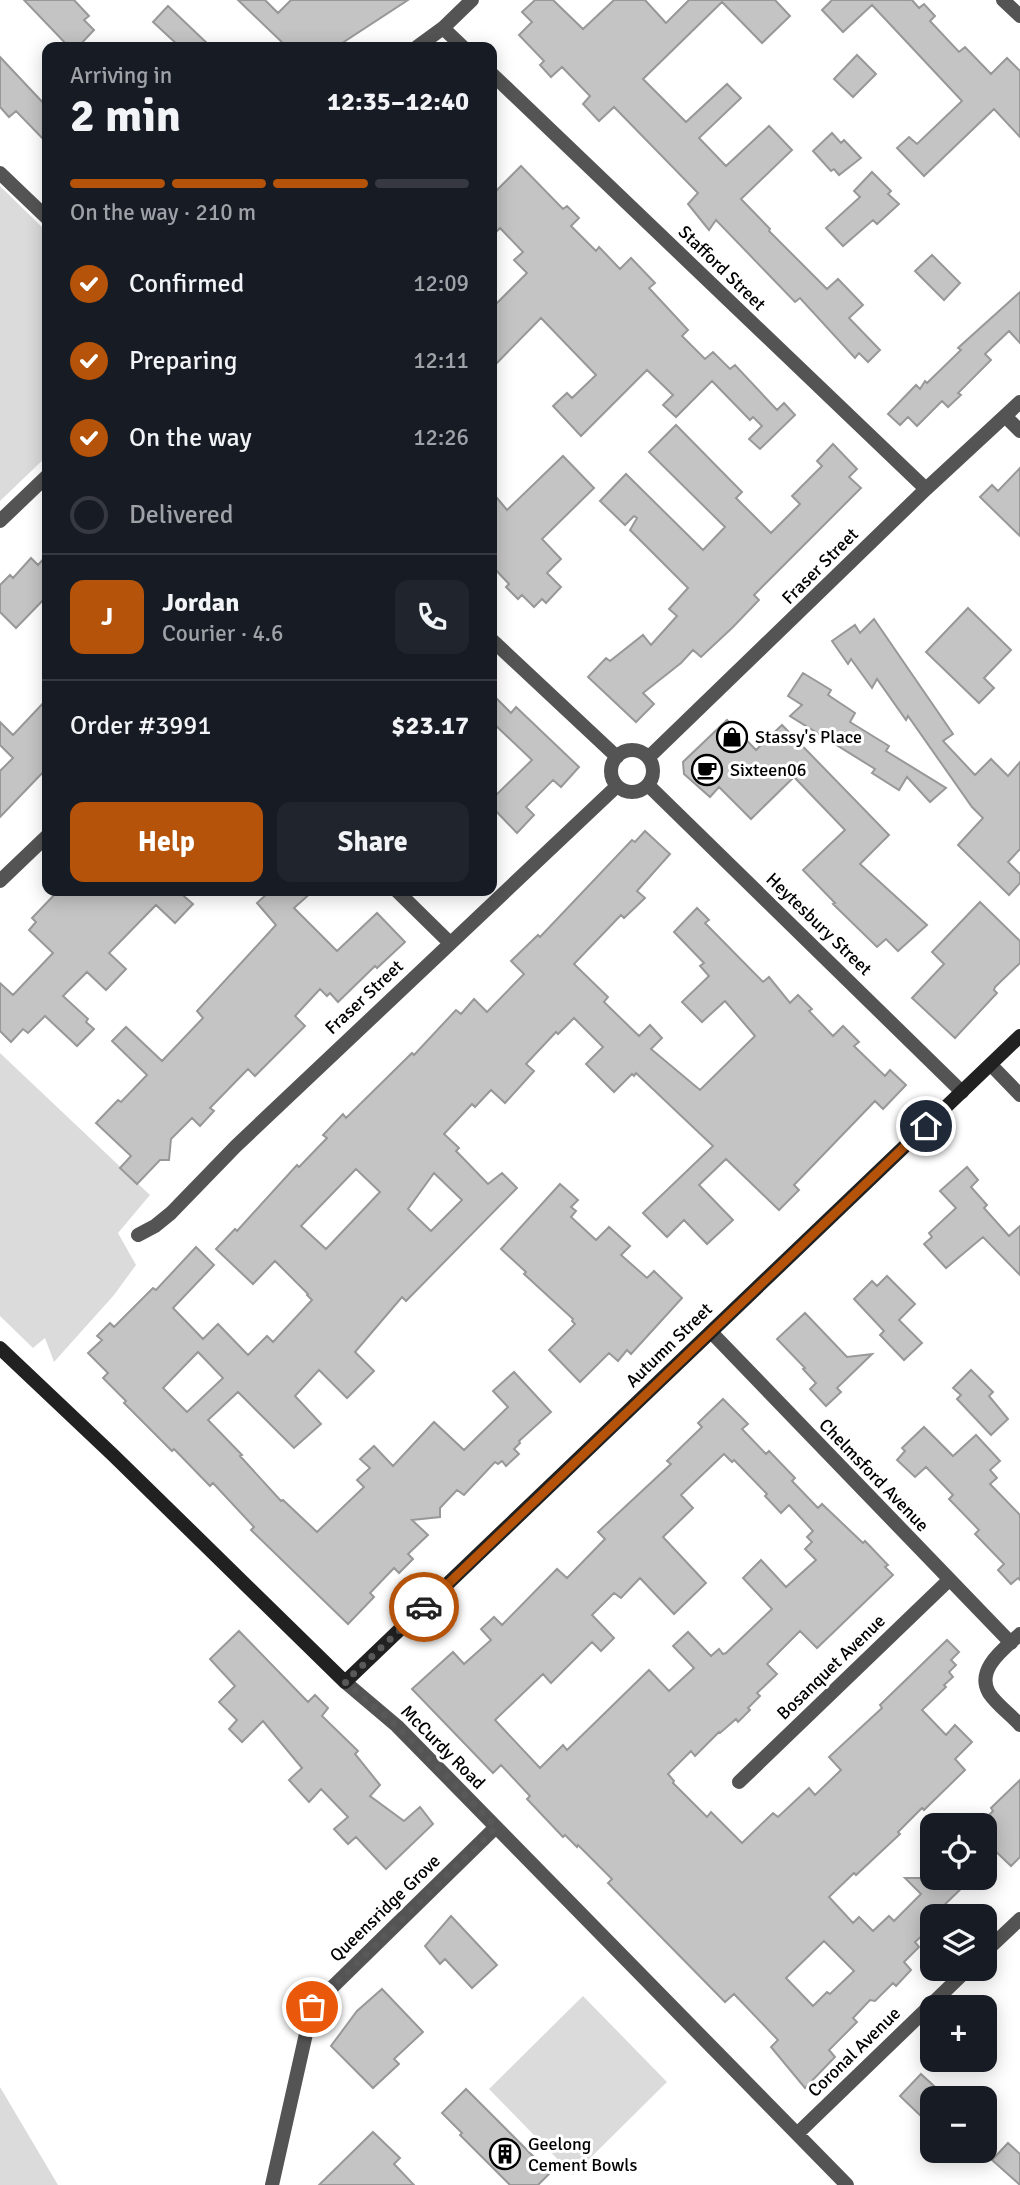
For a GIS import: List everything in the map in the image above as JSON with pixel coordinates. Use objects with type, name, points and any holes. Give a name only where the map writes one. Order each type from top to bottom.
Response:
[{"type":"street","points":[[424,42],[443,28],[471,0]]},
{"type":"street","points":[[1003,0],[1020,16]]},
{"type":"street","points":[[443,28],[458,42]]},
{"type":"street","name":"Stafford Street","points":[[497,79],[926,489]]},
{"type":"street","points":[[0,173],[42,213]]},
{"type":"street","name":"Fraser Street","points":[[649,757],[926,489],[1020,402]]},
{"type":"street","points":[[1005,416],[1020,431]]},
{"type":"street","points":[[0,521],[42,481]]},
{"type":"street","points":[[497,645],[617,757]]},
{"type":"street","points":[[629,750],[649,757],[653,774],[648,785],[636,792],[629,792],[617,786],[611,769],[617,757],[629,750]]},
{"type":"street","name":"Heytesbury Street","points":[[648,785],[962,1092]]},
{"type":"street","name":"Fraser Street","points":[[138,1235],[171,1213],[236,1146],[617,786]]},
{"type":"street","points":[[0,881],[42,841]]},
{"type":"street","points":[[402,896],[450,943]]},
{"type":"street","name":"Autumn Street","points":[[345,1682],[1020,1037]]},
{"type":"street","points":[[990,1065],[1020,1095]]},
{"type":"street","name":"Chelmsford Avenue","points":[[711,1332],[949,1580],[1015,1639]]},
{"type":"street","name":"McCurdy Road","points":[[0,1348],[345,1682],[397,1726],[848,2185]]},
{"type":"street","name":"Bosanquet Avenue","points":[[739,1782],[949,1580]]},
{"type":"street","points":[[1015,1639],[993,1659],[985,1676],[989,1692],[1020,1725]]},
{"type":"street","name":"Queensridge Grove","points":[[272,2185],[312,2007],[496,1827]]},
{"type":"street","points":[[997,1941],[1020,1919]]},
{"type":"street","name":"Coronal Avenue","points":[[797,2134],[956,1981]]},
{"type":"shaded area","points":[[0,186],[42,227],[42,461],[0,501]]},
{"type":"shaded area","points":[[0,1053],[150,1195],[118,1233],[136,1265],[114,1295],[54,1362],[45,1338],[33,1348],[0,1316]]},
{"type":"shaded area","points":[[583,1996],[667,2082],[573,2175],[489,2089]]},
{"type":"shaded area","points":[[0,2087],[58,2185],[0,2185]]},
{"type":"building","points":[[24,0],[74,0],[89,16],[84,20],[94,30],[83,42],[64,42]]},
{"type":"building","points":[[238,0],[265,0],[278,13],[291,0],[408,0],[344,42],[282,42]]},
{"type":"building","points":[[535,0],[553,0],[583,29],[614,0],[645,0],[666,23],[689,0],[775,0],[790,16],[762,43],[722,2],[643,79],[686,122],[727,84],[741,98],[699,138],[726,166],[769,126],[792,150],[741,199],[827,289],[838,279],[863,305],[849,318],[880,350],[868,362],[859,353],[855,358],[800,298],[795,302],[716,220],[709,230],[688,204],[698,193],[614,107],[599,121],[583,104],[590,96],[562,67],[551,77],[540,65],[544,61],[519,35],[532,22],[522,12]]},
{"type":"building","points":[[832,0],[912,0],[919,8],[924,4],[935,16],[930,21],[959,52],[965,47],[991,74],[1007,58],[1020,71],[1020,137],[994,109],[924,176],[897,148],[909,137],[917,144],[962,101],[872,5],[843,32],[822,10]]},
{"type":"building","points":[[168,6],[206,42],[175,42],[153,22]]},
{"type":"building","points":[[857,55],[876,74],[853,97],[834,79]]},
{"type":"building","points":[[0,57],[42,102],[42,138],[16,111],[9,117],[0,107]]},
{"type":"building","points":[[832,133],[841,143],[844,140],[861,158],[839,175],[834,169],[831,171],[813,151]]},
{"type":"building","points":[[521,166],[563,209],[567,206],[579,218],[571,226],[596,251],[599,247],[620,269],[631,258],[655,283],[649,288],[688,330],[682,336],[705,359],[713,352],[730,369],[735,365],[777,410],[784,403],[795,415],[760,449],[749,439],[762,426],[753,417],[750,420],[712,381],[676,417],[663,405],[673,395],[647,370],[581,436],[553,406],[567,393],[572,398],[596,375],[541,318],[497,363],[497,303],[527,273],[514,260],[523,252],[500,228],[497,231],[497,190]]},
{"type":"building","points":[[872,172],[891,191],[888,194],[899,204],[877,224],[873,220],[843,246],[826,228],[860,197],[854,191]]},
{"type":"building","points":[[932,255],[960,283],[944,300],[915,271]]},
{"type":"building","points":[[1020,292],[1020,343],[1009,331],[985,354],[991,360],[958,393],[961,395],[948,407],[942,401],[917,426],[908,417],[900,425],[888,414],[916,385],[920,389],[925,381],[927,383],[961,350],[958,348]]},
{"type":"building","points":[[676,425],[742,492],[736,498],[771,533],[800,504],[792,496],[822,466],[817,461],[833,444],[857,469],[849,477],[861,488],[754,595],[759,600],[732,628],[701,657],[693,650],[643,693],[654,704],[636,722],[588,677],[606,658],[610,661],[643,635],[651,645],[677,616],[669,609],[688,588],[630,530],[637,518],[634,516],[625,525],[600,501],[626,474],[703,550],[725,527],[649,452]]},
{"type":"building","points":[[563,456],[594,488],[542,539],[561,559],[547,573],[561,587],[546,603],[542,599],[534,607],[522,595],[518,599],[506,587],[509,584],[497,571],[497,498],[507,510]]},
{"type":"building","points":[[1020,468],[1020,536],[980,497],[992,485],[998,491]]},
{"type":"building","points":[[31,558],[38,565],[42,561],[42,601],[16,628],[0,612],[0,585],[10,575],[13,578]]},
{"type":"building","points":[[968,608],[1011,650],[984,678],[994,688],[979,703],[926,652]]},
{"type":"building","points":[[874,619],[953,734],[943,741],[975,775],[991,759],[1008,776],[1020,762],[1020,849],[1008,862],[1020,874],[1020,883],[1009,895],[958,845],[983,818],[972,807],[908,716],[906,720],[877,679],[872,688],[851,659],[848,664],[832,641],[855,625],[860,633]]},
{"type":"building","points":[[803,673],[831,690],[828,695],[855,713],[850,722],[889,746],[886,751],[946,788],[930,802],[907,777],[899,790],[872,773],[875,769],[790,716],[802,705],[788,696]]},
{"type":"building","points":[[497,699],[511,713],[516,707],[579,767],[561,787],[553,780],[526,807],[534,815],[517,833],[497,812],[497,794],[532,760],[497,727]]},
{"type":"building","points":[[42,704],[42,773],[0,817],[0,771],[13,758],[0,745],[0,722],[13,735]]},
{"type":"building","points":[[727,720],[756,750],[782,725],[889,835],[860,864],[927,925],[898,951],[886,939],[877,947],[803,870],[845,830],[794,777],[751,819],[719,787],[710,797],[684,774],[683,762]]},
{"type":"building","points":[[645,831],[670,854],[637,891],[645,898],[624,918],[621,915],[574,964],[608,997],[604,1002],[639,1036],[650,1025],[662,1038],[651,1049],[700,1090],[755,1036],[725,1001],[702,1022],[682,1002],[709,976],[700,966],[704,963],[674,932],[697,908],[709,920],[705,923],[763,982],[769,977],[790,1003],[798,995],[833,1036],[843,1026],[859,1042],[854,1046],[885,1076],[890,1070],[906,1085],[883,1109],[875,1101],[794,1185],[799,1190],[779,1210],[726,1159],[699,1185],[733,1220],[707,1244],[684,1220],[667,1237],[643,1213],[713,1146],[636,1073],[614,1092],[586,1064],[603,1047],[574,1018],[558,1034],[556,1032],[526,1064],[534,1071],[505,1103],[491,1090],[475,1107],[472,1104],[444,1134],[459,1148],[456,1151],[488,1184],[502,1173],[517,1188],[406,1301],[402,1297],[355,1352],[374,1371],[347,1398],[319,1370],[295,1396],[321,1424],[294,1448],[238,1392],[208,1420],[281,1501],[317,1532],[364,1487],[357,1480],[370,1468],[360,1459],[374,1446],[393,1466],[434,1422],[464,1450],[508,1407],[493,1391],[514,1372],[551,1412],[519,1441],[514,1449],[519,1454],[506,1466],[502,1461],[498,1464],[495,1462],[464,1495],[457,1490],[440,1508],[440,1517],[412,1520],[428,1535],[408,1554],[413,1559],[399,1573],[394,1568],[370,1593],[374,1597],[348,1624],[251,1530],[254,1527],[213,1483],[210,1486],[124,1403],[126,1401],[103,1378],[108,1373],[88,1353],[102,1340],[97,1336],[110,1323],[114,1327],[153,1288],[156,1290],[196,1247],[214,1265],[173,1308],[203,1339],[218,1324],[248,1355],[267,1336],[273,1342],[312,1300],[275,1261],[253,1284],[216,1249],[235,1229],[237,1231],[297,1165],[299,1167],[327,1138],[323,1135],[343,1114],[346,1118],[412,1053],[414,1055],[456,1010],[461,1014],[474,999],[487,1012],[524,974],[511,961],[538,935],[540,937],[632,840],[635,842]],"holes":[[[356,1169],[380,1192],[326,1249],[301,1226]],[[434,1173],[462,1200],[431,1231],[408,1209]],[[198,1352],[223,1378],[187,1412],[163,1388]]]},
{"type":"building","points":[[53,896],[184,896],[193,904],[175,923],[156,905],[109,953],[126,969],[106,990],[87,972],[63,996],[88,1019],[86,1022],[94,1029],[77,1046],[45,1016],[28,1033],[23,1029],[11,1042],[0,1031],[0,983],[13,995],[53,953],[29,930],[36,922],[32,918]]},
{"type":"building","points":[[265,896],[307,896],[294,908],[337,951],[377,913],[405,942],[377,968],[375,966],[338,1002],[330,993],[327,996],[320,989],[295,1016],[305,1026],[255,1076],[248,1069],[210,1108],[214,1111],[200,1126],[192,1118],[171,1139],[169,1160],[160,1160],[137,1184],[120,1168],[131,1156],[96,1123],[147,1075],[112,1041],[126,1027],[162,1061],[203,1018],[197,1011],[276,925],[257,903]]},
{"type":"building","points":[[980,902],[1020,941],[1020,963],[995,987],[997,993],[955,1038],[912,998],[944,964],[932,952]]},
{"type":"building","points":[[967,1167],[978,1180],[971,1187],[987,1205],[984,1208],[1009,1236],[1020,1226],[1020,1275],[983,1237],[946,1268],[924,1244],[932,1237],[929,1233],[956,1208],[940,1191]]},
{"type":"building","points":[[560,1184],[578,1200],[571,1207],[576,1211],[571,1217],[596,1240],[609,1227],[630,1246],[621,1255],[647,1278],[654,1271],[682,1298],[631,1354],[627,1350],[618,1361],[609,1353],[580,1382],[549,1350],[575,1324],[573,1319],[501,1249]]},
{"type":"building","points":[[887,1276],[915,1304],[899,1320],[922,1343],[904,1360],[880,1335],[884,1331],[854,1299],[872,1281],[877,1286]]},
{"type":"building","points":[[805,1313],[847,1357],[872,1354],[837,1388],[841,1392],[826,1406],[810,1389],[816,1383],[777,1339]]},
{"type":"building","points":[[971,1370],[993,1392],[989,1396],[1008,1419],[991,1435],[957,1399],[961,1395],[953,1388]]},
{"type":"building","points":[[723,1399],[748,1424],[742,1429],[766,1454],[769,1451],[795,1478],[792,1481],[818,1508],[822,1504],[863,1543],[865,1541],[888,1565],[885,1567],[893,1575],[817,1648],[800,1631],[767,1664],[777,1674],[757,1693],[760,1696],[748,1708],[750,1710],[738,1722],[736,1719],[719,1732],[695,1756],[691,1751],[668,1774],[673,1783],[707,1817],[711,1812],[742,1843],[773,1813],[778,1817],[809,1788],[815,1795],[841,1770],[829,1757],[882,1708],[880,1705],[947,1640],[959,1652],[951,1660],[956,1665],[949,1672],[953,1677],[922,1710],[946,1735],[955,1725],[972,1742],[955,1759],[965,1770],[924,1810],[922,1808],[898,1832],[900,1834],[829,1897],[853,1923],[859,1917],[873,1931],[889,1916],[894,1921],[921,1894],[905,1878],[920,1878],[920,1890],[960,1890],[945,1904],[920,1904],[920,1937],[915,1942],[919,1947],[904,1962],[911,1970],[896,1986],[893,1983],[875,2001],[870,2000],[853,2018],[857,2022],[829,2050],[835,2057],[805,2088],[771,2047],[778,2040],[734,1994],[725,2002],[608,1883],[612,1879],[578,1845],[577,1847],[565,1835],[563,1837],[527,1799],[530,1796],[501,1765],[493,1773],[412,1689],[453,1652],[464,1664],[491,1640],[481,1629],[494,1617],[502,1625],[557,1569],[567,1578],[605,1539],[598,1532],[671,1464],[667,1461],[702,1427],[698,1423]],"holes":[[[724,1454],[732,1462],[734,1460],[767,1494],[765,1496],[781,1513],[789,1505],[813,1531],[807,1537],[812,1542],[805,1549],[816,1560],[786,1587],[761,1560],[743,1578],[772,1609],[726,1653],[723,1654],[719,1649],[711,1656],[688,1632],[673,1646],[694,1668],[669,1691],[649,1670],[567,1750],[563,1745],[540,1768],[495,1720],[543,1674],[551,1683],[592,1642],[601,1651],[614,1638],[592,1615],[614,1593],[621,1598],[640,1578],[674,1614],[706,1583],[663,1537],[693,1508],[681,1495]],[[824,1941],[854,1971],[813,2006],[786,1978]]]},
{"type":"building","points":[[924,1427],[953,1456],[976,1435],[1000,1461],[990,1470],[997,1478],[990,1484],[1020,1515],[1020,1580],[1018,1578],[1011,1584],[998,1570],[1004,1564],[975,1534],[979,1530],[949,1499],[953,1495],[926,1467],[915,1477],[897,1460],[905,1451],[902,1448]]},
{"type":"building","points":[[239,1631],[308,1702],[315,1695],[328,1708],[322,1716],[358,1751],[355,1754],[380,1785],[370,1796],[404,1821],[420,1807],[433,1824],[386,1869],[356,1837],[348,1844],[334,1829],[348,1817],[321,1789],[309,1802],[289,1780],[302,1768],[263,1721],[242,1742],[229,1729],[237,1720],[219,1702],[235,1686],[210,1659]]},
{"type":"building","points":[[1020,1780],[1020,1857],[1011,1866],[997,1853],[997,1813],[991,1813],[991,1808]]},
{"type":"building","points":[[451,1916],[497,1965],[472,1988],[445,1959],[440,1964],[425,1946]]},
{"type":"building","points":[[382,1989],[423,2032],[394,2059],[399,2064],[373,2088],[331,2046],[357,2011]]},
{"type":"building","points":[[921,2074],[934,2086],[920,2086],[920,2115],[900,2096]]},
{"type":"building","name":"Geelong Cement Bowls","points":[[466,2089],[550,2173],[538,2185],[510,2185],[442,2113]]},
{"type":"building","points":[[373,2132],[400,2158],[394,2164],[414,2185],[319,2185]]},
{"type":"building","points":[[1008,2143],[1020,2154],[1020,2185],[995,2163],[997,2155]]},
{"type":"way so far","points":[[312,2007],[496,1827],[397,1726],[345,1682],[424,1607]]},
{"type":"place","name":"Stassy's Place","points":[[732,737]]},
{"type":"place","name":"Sixteen06","points":[[707,770]]},
{"type":"place","name":"Geelong Cement Bowls","points":[[505,2154]]},
{"type":"route","points":[[424,1607],[926,1126]]}]
